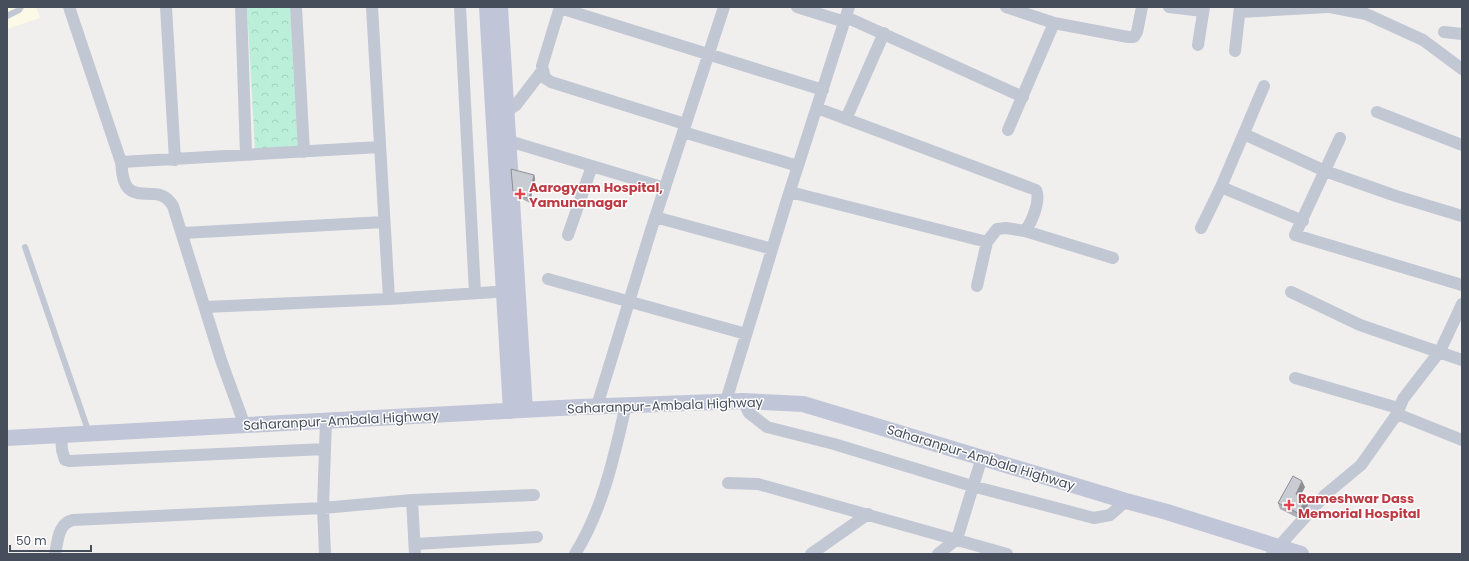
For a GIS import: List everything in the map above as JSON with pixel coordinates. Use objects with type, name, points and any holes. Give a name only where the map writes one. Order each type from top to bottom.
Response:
[{"type":"main road","points":[[488,7],[511,291],[518,411]]},
{"type":"main road","points":[[500,7],[509,141],[511,291]]},
{"type":"main road","name":"Saharanpur-Ambala Highway","points":[[7,438],[597,406],[726,401],[804,404],[1126,502],[1167,512],[1276,551],[1301,554]]},
{"type":"street","points":[[69,7],[121,162],[124,179],[129,189],[161,195],[170,200],[183,233],[221,360],[245,426]]},
{"type":"street","points":[[166,7],[175,160]]},
{"type":"street","points":[[241,7],[246,154]]},
{"type":"street","points":[[296,7],[304,152]]},
{"type":"street","points":[[372,7],[389,299]]},
{"type":"street","points":[[460,7],[475,293]]},
{"type":"street","points":[[507,111],[516,105],[542,71],[560,7],[823,90]]},
{"type":"street","points":[[597,406],[655,217],[724,7]]},
{"type":"street","points":[[797,7],[847,15],[1023,97]]},
{"type":"street","points":[[1006,7],[1054,23],[1134,37],[1137,32],[1142,7]]},
{"type":"street","points":[[1169,7],[1203,9],[1198,45]]},
{"type":"street","points":[[1235,51],[1240,9],[1328,7],[1366,14],[1423,40],[1462,69]]},
{"type":"street","points":[[726,401],[798,166],[847,15]]},
{"type":"street","points":[[1008,130],[1054,23]]},
{"type":"street","points":[[1444,32],[1462,34]]},
{"type":"street","points":[[846,119],[884,33]]},
{"type":"street","points":[[542,71],[545,78],[551,82],[798,166]]},
{"type":"street","points":[[1201,228],[1221,187],[1264,86]]},
{"type":"street","points":[[817,108],[1036,190],[1038,194],[1036,205],[1029,226],[1025,231]]},
{"type":"street","points":[[1377,112],[1462,145]]},
{"type":"street","points":[[1244,134],[1325,171],[1396,196],[1462,216]]},
{"type":"street","points":[[1340,138],[1303,221],[1295,235],[1462,285]]},
{"type":"street","points":[[509,141],[665,188]]},
{"type":"street","points":[[121,162],[380,147]]},
{"type":"street","points":[[568,235],[592,166]]},
{"type":"street","points":[[1221,187],[1303,221]]},
{"type":"street","points":[[790,192],[987,242]]},
{"type":"street","points":[[655,217],[772,249]]},
{"type":"street","points":[[183,233],[384,222]]},
{"type":"street","points":[[977,286],[987,242],[997,229],[1006,228],[1025,231],[1113,258]]},
{"type":"street","points":[[548,279],[746,334]]},
{"type":"street","points":[[205,306],[389,299],[511,291]]},
{"type":"street","points":[[1291,292],[1360,325],[1440,351],[1462,360]]},
{"type":"street","points":[[1276,551],[1325,495],[1361,465],[1397,411],[1403,399],[1440,351],[1462,304]]},
{"type":"street","points":[[1295,378],[1397,411],[1462,440]]},
{"type":"street","points":[[743,401],[749,413],[767,427],[834,444],[972,486],[1094,518],[1110,515],[1126,502]]},
{"type":"street","points":[[575,554],[585,537],[595,514],[609,475],[626,405]]},
{"type":"street","points":[[325,554],[323,508],[326,421]]},
{"type":"street","points":[[61,436],[63,456],[65,460],[69,462],[325,449]]},
{"type":"street","points":[[938,554],[957,539],[982,457]]},
{"type":"street","points":[[728,483],[758,484],[1007,554]]},
{"type":"street","points":[[55,554],[63,525],[67,521],[73,520],[323,508],[412,500],[534,495]]},
{"type":"street","points":[[412,500],[415,549],[537,537]]},
{"type":"street","points":[[811,554],[868,514]]},
{"type":"lane","points":[[7,16],[19,10],[21,7]]},
{"type":"lane","points":[[25,247],[89,433]]},
{"type":"shaded area","points":[[7,7],[36,7],[40,18],[7,29]]},
{"type":"green space","points":[[247,7],[290,7],[298,146],[255,149]]},
{"type":"building","points":[[511,169],[534,175],[529,199],[513,191]]},
{"type":"building","points":[[1293,476],[1302,481],[1296,494],[1306,499],[1298,513],[1278,503]]},
{"type":"place","name":"Aarogyam Hospital, Yamunanagar","points":[[520,194]]},
{"type":"place","name":"Rameshwar Dass Memorial Hospital","points":[[1289,505]]}]
